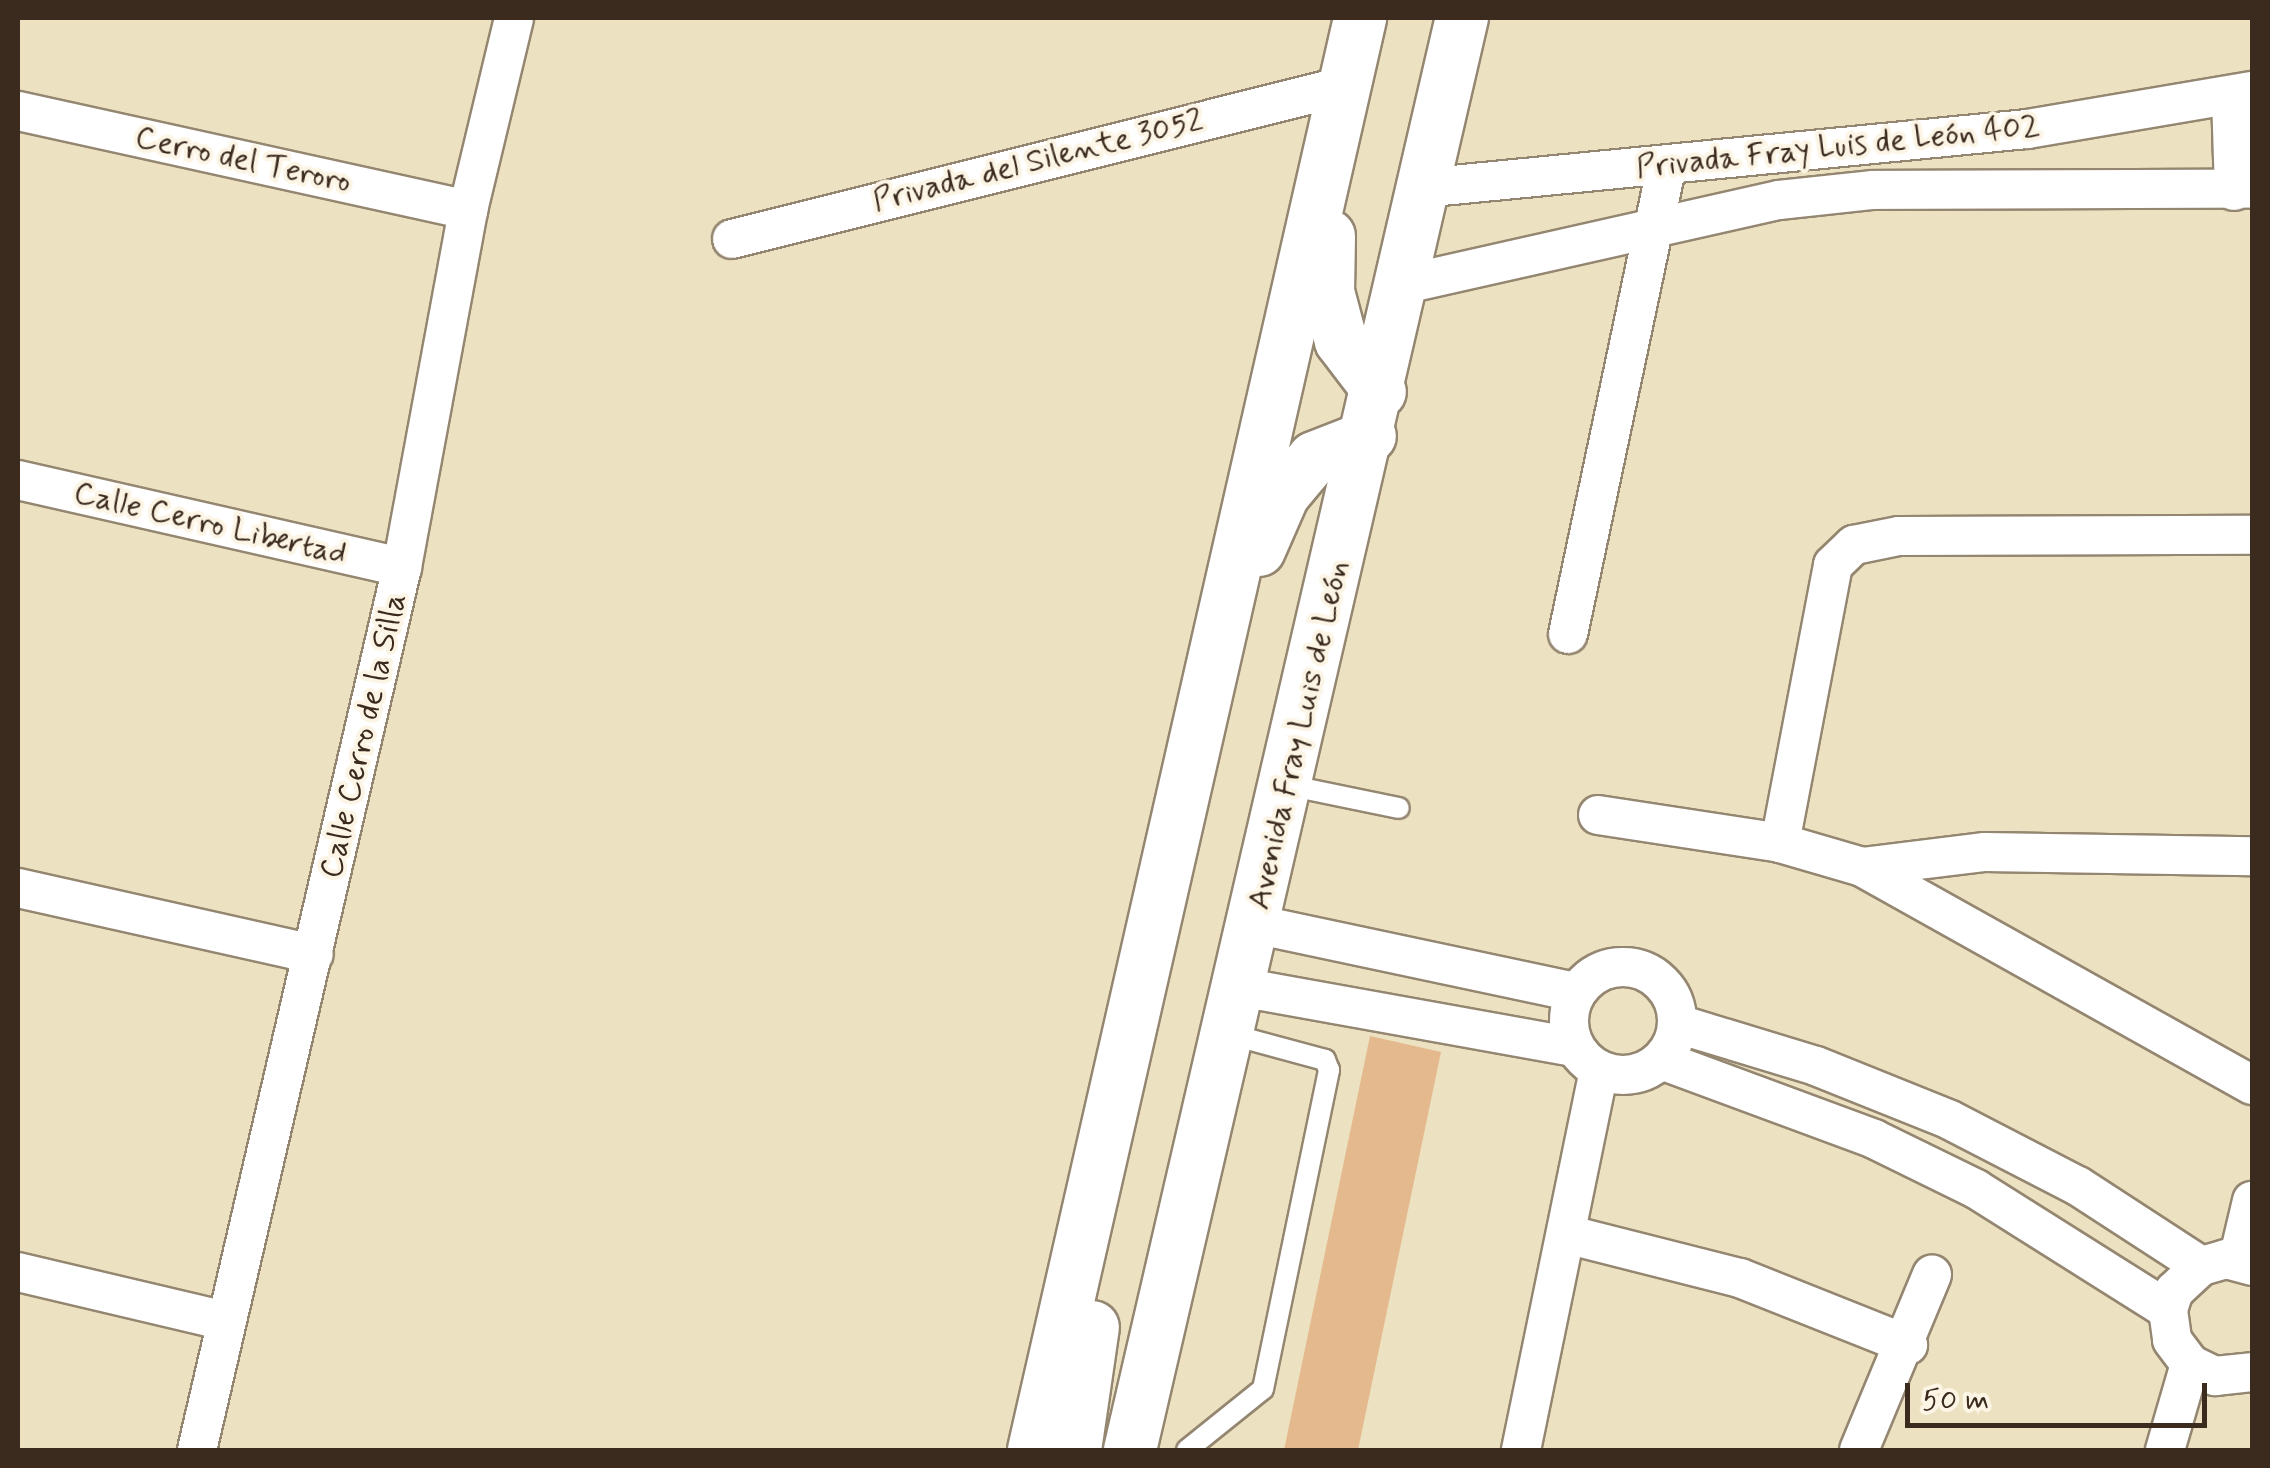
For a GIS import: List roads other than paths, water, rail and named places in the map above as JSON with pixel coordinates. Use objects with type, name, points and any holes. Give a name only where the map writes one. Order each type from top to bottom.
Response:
[{"type":"main road","points":[[1034,1450],[1360,18]]},
{"type":"main road","name":"Avenida Fray Luis de León","points":[[1130,1450],[1375,414],[1462,18]]},
{"type":"main road","points":[[1216,651],[1283,495],[1314,458],[1375,414],[1342,341],[1328,292],[1330,145]]},
{"type":"main road","points":[[1074,1450],[1093,1330],[1085,1221]]},
{"type":"street","name":"Calle Cerro de la Silla","points":[[197,1450],[402,567],[468,210],[514,18]]},
{"type":"street","name":"Privada del Silente 3052","points":[[732,239],[1344,86]]},
{"type":"street","name":"Privada Fray Luis de León 402","points":[[1422,188],[2027,129],[2242,94]]},
{"type":"street","points":[[2242,94],[2243,190]]},
{"type":"street","name":"Cerro del Teroro","points":[[18,111],[468,210]]},
{"type":"street","points":[[1568,634],[1666,166]]},
{"type":"street","name":"Privada Fray Luis de León 402","points":[[1401,285],[1779,200],[1873,190],[2243,190]]},
{"type":"street","name":"Calle Cerro Libertad","points":[[18,480],[402,567]]},
{"type":"street","points":[[1780,844],[1833,565],[1854,545],[1899,536],[2252,535]]},
{"type":"street","points":[[1598,815],[1780,844],[1862,868],[2252,1085]]},
{"type":"street","points":[[1862,868],[1985,852],[2252,856]]},
{"type":"street","points":[[18,888],[314,954]]},
{"type":"street","points":[[1254,924],[1576,992]]},
{"type":"street","points":[[1234,1010],[1587,1058],[1632,1075],[1661,1060],[1678,1024],[1664,986],[1629,966],[1608,968],[1576,992],[1568,1020],[1587,1058],[1566,1234],[1521,1450]]},
{"type":"street","points":[[1678,1024],[1816,1066],[1950,1120],[2078,1186],[2200,1266],[2245,1263],[2252,1201]]},
{"type":"street","points":[[1661,1060],[1892,1147],[2074,1246],[2168,1310]]},
{"type":"street","points":[[1566,1234],[1740,1278],[1908,1344]]},
{"type":"street","points":[[2200,1266],[2174,1292],[2168,1310],[2172,1340],[2190,1364],[2215,1376],[2252,1372]]},
{"type":"street","points":[[18,1272],[226,1321]]},
{"type":"street","points":[[1859,1450],[1908,1344],[1932,1275]]},
{"type":"street","points":[[2165,1450],[2190,1364]]},
{"type":"lane","points":[[1287,785],[1399,808]]},
{"type":"lane","points":[[1187,1450],[1263,1389],[1329,1070],[1326,1060],[1234,1010]]}]
